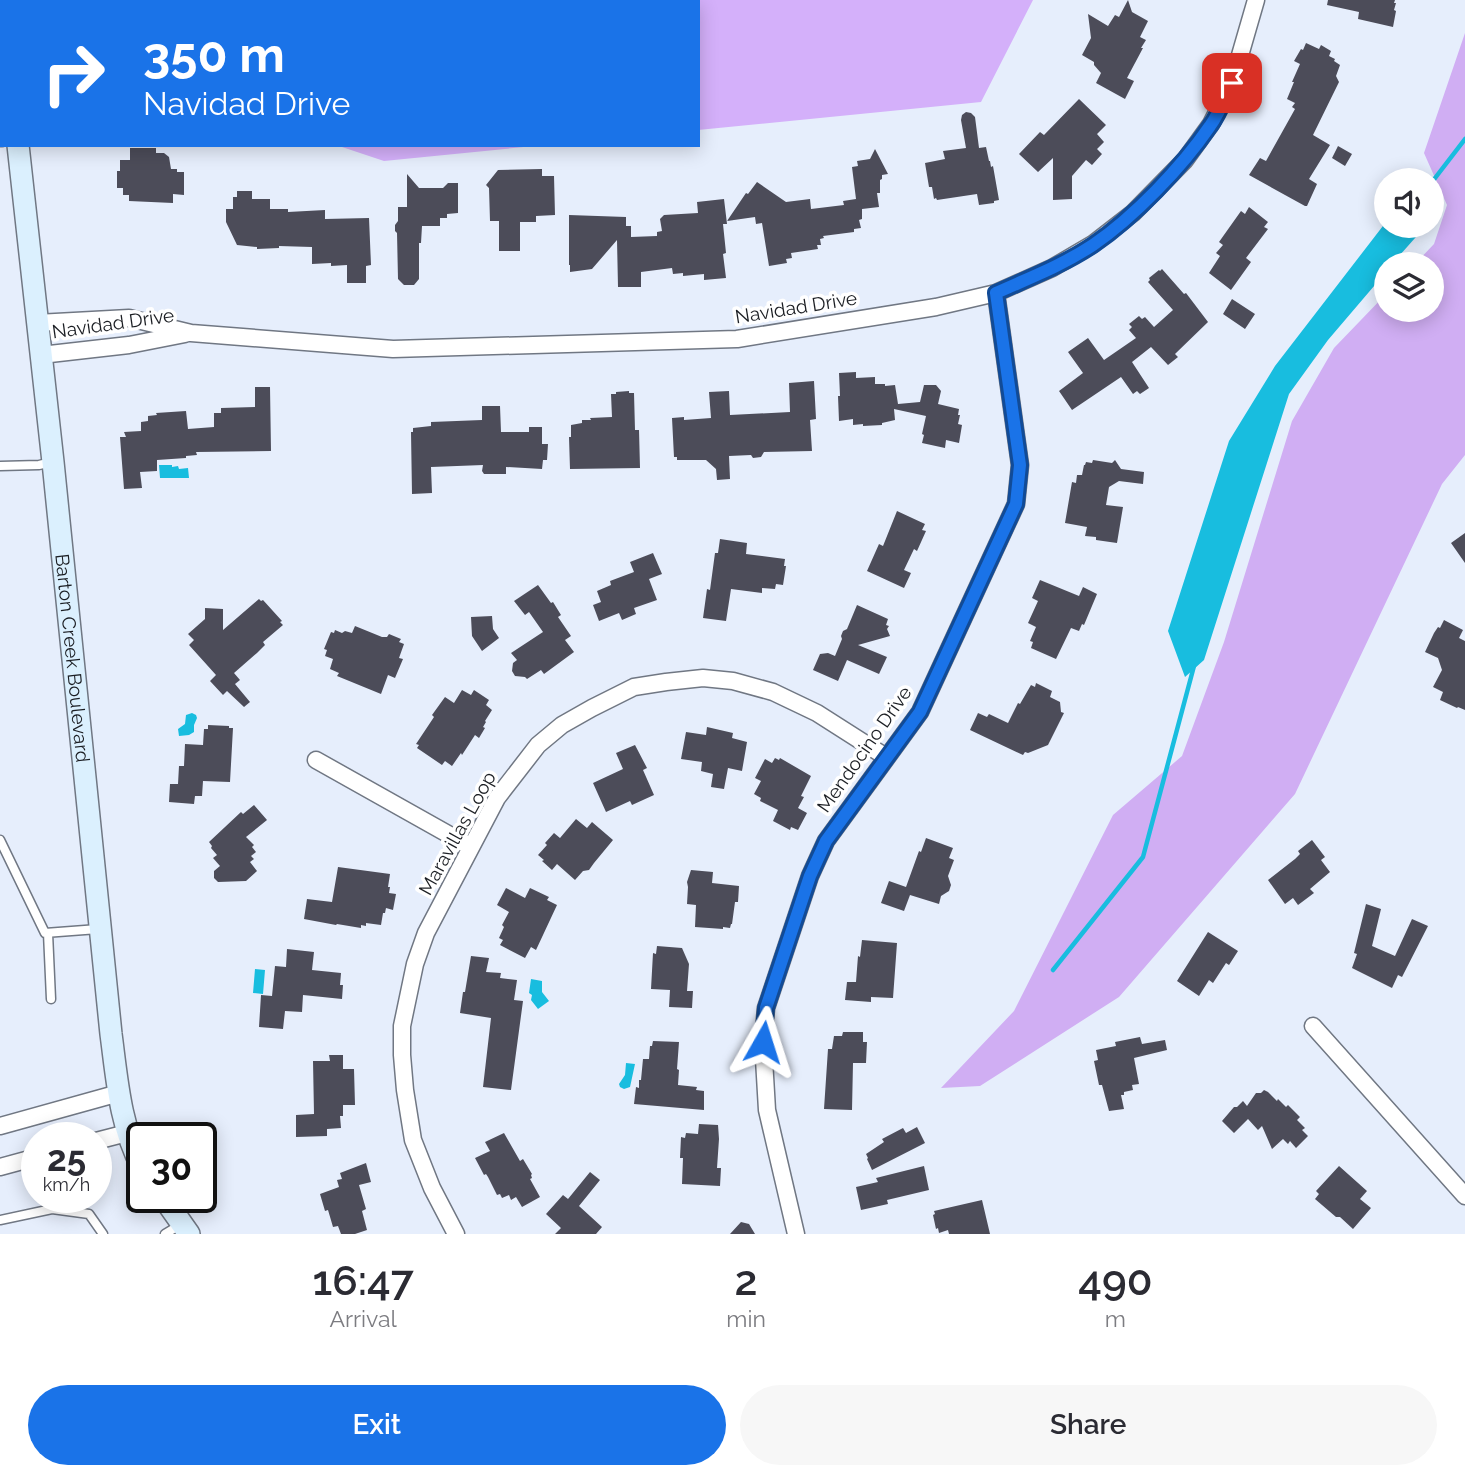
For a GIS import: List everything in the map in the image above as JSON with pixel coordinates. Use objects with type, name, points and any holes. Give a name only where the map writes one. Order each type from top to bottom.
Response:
[{"type":"street","name":"Navidad Drive","points":[[37,323],[129,318],[191,332],[393,349],[737,339],[936,307],[996,293],[1052,268],[1094,244],[1133,212],[1185,160],[1212,124],[1232,83],[1256,0]]},
{"type":"street","name":"Barton Creek Boulevard","points":[[18,147],[111,1034],[126,1128]]},
{"type":"street","name":"Mendocino Drive","points":[[796,1234],[767,1110],[763,1042],[766,1008],[810,876],[826,841],[920,712],[1016,504],[1020,465],[996,293]]},
{"type":"street","name":"Navidad Drive","points":[[41,355],[130,345],[191,332]]},
{"type":"street","name":"Maravillas Loop","points":[[456,1234],[432,1188],[413,1140],[405,1090],[402,1026],[415,964],[444,897],[497,798],[538,745],[572,719],[634,687],[703,678],[733,681],[773,692],[817,713],[886,758]]},
{"type":"street","points":[[316,760],[471,847]]},
{"type":"street","points":[[1313,1026],[1465,1196]]},
{"type":"street","points":[[0,1126],[119,1093]]},
{"type":"street","points":[[0,1167],[21,1161]]},
{"type":"street","points":[[170,1213],[178,1230]]},
{"type":"lane","points":[[0,466],[53,462]]},
{"type":"lane","points":[[0,841],[45,933],[101,928]]},
{"type":"lane","points":[[48,933],[51,999]]},
{"type":"lane","points":[[0,1220],[52,1209],[89,1214],[103,1234]]},
{"type":"shaded area","points":[[700,0],[1033,0],[981,102],[700,130]]},
{"type":"shaded area","points":[[1465,33],[1465,455],[1442,484],[1295,794],[1119,997],[980,1086],[941,1088],[1014,1011],[1113,815],[1182,756],[1224,642],[1292,421],[1334,348],[1374,306],[1374,322],[1444,322],[1444,252],[1426,252],[1436,238],[1444,238],[1444,214],[1447,205],[1444,198],[1444,168],[1431,168],[1424,153]]},
{"type":"shaded area","points":[[342,147],[524,147],[384,161]]},
{"type":"water","points":[[1374,238],[1415,238],[1403,252],[1374,252],[1374,286],[1328,340],[1289,394],[1204,660],[1185,677],[1168,631],[1229,441],[1275,366]]},
{"type":"water","points":[[159,465],[188,468],[189,478],[160,478]]},
{"type":"water","points":[[192,713],[197,718],[194,732],[179,736],[178,729],[185,724],[186,715]]},
{"type":"water","points":[[255,969],[265,970],[263,994],[253,993]]},
{"type":"water","points":[[531,979],[542,981],[542,992],[549,1001],[538,1009],[529,993]]},
{"type":"water","points":[[626,1063],[635,1064],[630,1087],[624,1089],[619,1084],[625,1075]]},
{"type":"building","points":[[1128,0],[1132,12],[1148,21],[1140,37],[1146,40],[1127,78],[1134,81],[1125,99],[1096,83],[1101,73],[1094,62],[1082,55],[1091,38],[1088,14],[1108,26],[1115,15],[1119,17]]},
{"type":"building","points":[[1328,0],[1395,0],[1393,27],[1358,19],[1359,12],[1327,5]]},
{"type":"building","points":[[1306,43],[1319,49],[1321,45],[1331,51],[1329,56],[1340,65],[1336,76],[1339,82],[1313,135],[1330,145],[1309,179],[1317,184],[1305,206],[1249,175],[1260,158],[1266,161],[1295,109],[1292,107],[1295,103],[1287,99],[1300,64],[1294,61]]},
{"type":"building","points":[[1079,99],[1106,125],[1097,134],[1104,142],[1097,149],[1102,154],[1092,165],[1086,160],[1072,176],[1072,199],[1053,200],[1053,158],[1038,172],[1019,154],[1040,132],[1044,135]]},
{"type":"building","points":[[966,112],[975,117],[979,148],[986,147],[991,167],[993,166],[999,200],[994,203],[979,205],[977,194],[937,200],[934,199],[932,187],[929,187],[925,163],[945,159],[943,151],[966,148],[961,120]]},
{"type":"building","points":[[1338,146],[1352,154],[1345,166],[1332,158]]},
{"type":"building","points":[[130,148],[156,148],[156,153],[164,153],[169,157],[171,169],[184,172],[184,195],[173,194],[173,203],[129,201],[129,195],[123,195],[123,188],[117,188],[117,171],[120,171],[120,160],[130,160]]},
{"type":"building","points":[[875,149],[888,174],[882,175],[880,180],[880,193],[877,193],[879,207],[862,209],[862,219],[859,220],[861,228],[854,229],[854,232],[823,236],[824,238],[820,239],[821,245],[817,245],[818,249],[791,253],[792,258],[786,259],[787,263],[769,266],[762,223],[756,224],[755,217],[727,221],[757,182],[786,202],[810,199],[811,209],[844,205],[843,201],[856,199],[852,167],[858,166],[857,161],[870,159]]},
{"type":"building","points":[[542,169],[542,176],[554,176],[555,215],[536,216],[536,222],[520,222],[520,251],[499,251],[499,221],[490,221],[489,188],[486,185],[498,170]]},
{"type":"building","points":[[407,174],[419,188],[443,188],[448,183],[458,183],[458,213],[440,218],[440,226],[422,226],[419,279],[414,285],[404,285],[398,279],[395,225],[398,221],[398,207],[407,207]]},
{"type":"building","points":[[237,191],[252,191],[252,199],[270,199],[270,209],[288,209],[288,212],[325,210],[325,219],[369,218],[371,265],[366,266],[366,283],[347,283],[347,265],[312,264],[312,247],[279,246],[257,249],[237,245],[226,222],[226,209],[233,209],[233,197],[237,197]]},
{"type":"building","points":[[724,199],[727,224],[723,224],[726,253],[723,254],[726,278],[704,280],[704,274],[683,276],[683,273],[673,274],[672,268],[641,272],[641,287],[618,287],[617,240],[592,269],[570,272],[569,215],[626,217],[626,226],[631,226],[631,237],[657,236],[657,232],[662,231],[660,219],[664,215],[698,213],[697,202]]},
{"type":"building","points":[[1249,207],[1268,222],[1264,227],[1268,229],[1246,258],[1251,262],[1231,290],[1209,273],[1220,256],[1216,253],[1223,245],[1219,242],[1241,211],[1245,214]]},
{"type":"building","points":[[1162,269],[1184,294],[1186,293],[1208,322],[1175,354],[1178,357],[1168,365],[1151,347],[1132,362],[1149,388],[1140,394],[1137,391],[1133,394],[1121,377],[1072,410],[1059,391],[1083,373],[1068,352],[1088,338],[1104,360],[1136,338],[1129,330],[1132,327],[1129,324],[1139,316],[1142,319],[1145,317],[1154,327],[1173,310],[1148,282],[1149,278]]},
{"type":"building","points":[[1232,299],[1255,314],[1245,329],[1223,314]]},
{"type":"building","points":[[856,372],[856,378],[875,377],[875,384],[895,385],[898,404],[920,402],[924,385],[936,385],[941,391],[938,404],[959,409],[958,424],[962,425],[959,443],[946,440],[945,448],[922,443],[926,416],[894,409],[895,420],[882,425],[853,425],[853,419],[839,421],[839,373]]},
{"type":"building","points":[[814,381],[816,419],[810,420],[812,451],[764,452],[761,457],[753,458],[751,455],[729,456],[730,479],[717,480],[716,469],[706,460],[677,460],[677,457],[674,457],[672,418],[711,418],[709,392],[729,391],[730,415],[790,412],[789,383]]},
{"type":"building","points":[[255,387],[270,387],[271,451],[196,452],[197,455],[186,458],[157,460],[157,471],[140,472],[142,488],[124,489],[120,437],[126,437],[124,432],[141,431],[141,422],[148,421],[148,416],[157,415],[156,413],[186,411],[188,429],[214,427],[214,413],[221,413],[221,408],[255,407]]},
{"type":"building","points":[[629,391],[634,393],[640,468],[570,469],[571,425],[582,423],[582,420],[591,420],[590,418],[612,417],[611,394]]},
{"type":"building","points":[[482,406],[500,406],[501,432],[529,432],[529,427],[542,427],[542,444],[548,444],[547,460],[543,460],[542,469],[506,467],[506,474],[484,474],[483,465],[431,467],[432,493],[412,494],[413,428],[431,426],[431,422],[482,420]]},
{"type":"building","points":[[1093,460],[1112,463],[1115,460],[1121,469],[1144,472],[1143,484],[1119,481],[1109,487],[1106,505],[1123,507],[1117,543],[1085,536],[1087,527],[1065,523],[1072,482],[1076,483],[1077,475],[1082,475],[1086,462],[1092,463]]},
{"type":"building","points":[[897,511],[925,524],[922,530],[926,531],[904,570],[911,573],[904,588],[867,571],[879,544],[883,546]]},
{"type":"building","points":[[1465,533],[1465,563],[1451,543]]},
{"type":"building","points":[[720,539],[747,543],[746,554],[785,559],[786,566],[783,585],[776,584],[775,589],[762,588],[762,593],[731,589],[726,621],[703,618],[707,589],[710,590],[715,553],[718,553]]},
{"type":"building","points":[[653,553],[662,574],[649,579],[657,600],[634,608],[636,614],[622,620],[619,613],[599,621],[593,605],[601,602],[597,591],[611,585],[610,581],[634,572],[630,562]]},
{"type":"building","points":[[1040,580],[1079,596],[1083,587],[1097,594],[1084,625],[1082,624],[1079,631],[1071,628],[1056,659],[1031,648],[1033,642],[1030,641],[1036,627],[1028,623],[1038,601],[1032,598]]},
{"type":"building","points":[[538,585],[561,615],[558,617],[571,636],[565,640],[574,652],[544,674],[541,670],[527,679],[515,676],[512,671],[513,663],[517,660],[511,653],[543,632],[529,612],[525,615],[514,601]]},
{"type":"building","points":[[259,599],[263,600],[283,625],[234,673],[240,680],[235,684],[250,702],[244,707],[227,691],[223,695],[210,681],[216,675],[189,645],[194,640],[188,634],[205,619],[205,608],[223,609],[223,630]]},
{"type":"building","points":[[857,605],[888,619],[886,625],[889,626],[887,629],[890,636],[858,645],[887,657],[879,674],[847,660],[838,681],[813,670],[820,654],[835,656],[843,631],[847,629]]},
{"type":"building","points":[[492,616],[493,629],[499,638],[482,651],[472,636],[471,617]]},
{"type":"building","points":[[1444,620],[1463,630],[1459,638],[1465,641],[1465,710],[1440,700],[1443,692],[1433,687],[1442,670],[1438,658],[1425,652]]},
{"type":"building","points":[[355,626],[382,637],[389,634],[401,639],[399,642],[404,644],[399,658],[403,659],[395,678],[388,675],[381,694],[337,676],[339,673],[330,669],[333,659],[325,656],[327,650],[324,649],[331,632],[334,633],[335,630],[352,633]]},
{"type":"building","points":[[1036,683],[1052,691],[1050,697],[1060,702],[1061,712],[1064,713],[1048,745],[1023,755],[970,730],[978,713],[987,717],[989,714],[1008,723],[1018,703],[1020,704],[1031,685],[1035,687]]},
{"type":"building","points":[[462,690],[471,695],[474,690],[489,700],[486,705],[492,710],[479,738],[475,735],[452,766],[445,761],[442,765],[417,748],[419,745],[416,744],[445,697],[454,703]]},
{"type":"building","points":[[208,725],[233,728],[230,782],[203,781],[202,796],[195,796],[194,804],[169,802],[170,784],[178,784],[179,766],[184,766],[185,744],[203,745],[204,729],[208,729]]},
{"type":"building","points":[[707,727],[733,733],[732,738],[747,742],[742,771],[728,768],[724,789],[711,787],[713,774],[701,771],[702,762],[681,759],[686,732],[706,735]]},
{"type":"building","points":[[635,745],[647,768],[643,770],[654,795],[632,805],[630,801],[606,812],[593,783],[623,769],[616,753]]},
{"type":"building","points":[[775,758],[780,758],[811,776],[798,808],[807,813],[798,830],[791,827],[790,830],[773,821],[778,810],[760,801],[761,798],[754,794],[761,781],[755,778],[765,759],[772,763]]},
{"type":"building","points":[[254,805],[267,820],[246,837],[254,845],[252,847],[256,852],[251,856],[254,859],[250,862],[257,871],[246,881],[218,882],[214,878],[214,871],[220,866],[213,858],[217,855],[209,842],[241,812],[243,814]]},
{"type":"building","points":[[576,819],[587,828],[592,822],[613,840],[589,870],[583,871],[575,880],[557,864],[552,870],[538,855],[554,833],[560,838]]},
{"type":"building","points":[[926,838],[953,848],[949,858],[954,860],[948,876],[951,885],[949,891],[941,896],[939,904],[910,895],[904,911],[881,903],[889,881],[906,887]]},
{"type":"building","points":[[1312,840],[1325,857],[1321,860],[1330,872],[1310,889],[1314,893],[1298,905],[1293,898],[1285,904],[1268,880],[1295,859],[1300,854],[1298,851]]},
{"type":"building","points":[[338,867],[390,874],[389,893],[396,894],[393,910],[386,908],[381,925],[366,923],[366,926],[361,925],[361,928],[304,919],[307,899],[332,902]]},
{"type":"building","points":[[691,870],[713,872],[712,883],[739,886],[738,902],[735,902],[730,928],[695,927],[696,905],[687,904],[687,882]]},
{"type":"building","points":[[506,888],[525,898],[530,888],[549,897],[547,900],[557,905],[536,950],[531,947],[525,958],[500,945],[503,940],[499,938],[504,927],[502,925],[509,912],[497,905]]},
{"type":"building","points":[[1366,904],[1381,909],[1372,946],[1395,956],[1412,919],[1428,926],[1402,977],[1398,975],[1392,988],[1352,968]]},
{"type":"building","points":[[1208,932],[1238,951],[1213,983],[1209,980],[1199,996],[1177,981]]},
{"type":"building","points":[[862,940],[897,943],[893,998],[871,997],[871,1002],[845,1000],[847,982],[856,982]]},
{"type":"building","points":[[657,946],[682,948],[689,964],[687,991],[693,991],[692,1008],[669,1007],[670,990],[651,989],[653,953],[656,954]]},
{"type":"building","points":[[287,949],[314,952],[312,970],[341,973],[342,999],[303,995],[302,1012],[285,1011],[283,1029],[259,1027],[261,995],[272,996],[275,966],[286,967]]},
{"type":"building","points":[[471,956],[489,958],[486,972],[501,973],[500,978],[517,980],[514,1000],[523,1001],[511,1090],[483,1087],[491,1018],[460,1013]]},
{"type":"building","points":[[843,1032],[863,1032],[863,1042],[867,1042],[866,1063],[853,1063],[852,1110],[824,1109],[828,1049],[832,1049],[834,1036],[842,1036]]},
{"type":"building","points":[[1140,1037],[1142,1044],[1165,1040],[1167,1050],[1134,1058],[1139,1084],[1132,1085],[1133,1090],[1121,1095],[1124,1109],[1109,1111],[1102,1085],[1099,1085],[1094,1061],[1098,1060],[1096,1050],[1116,1046],[1115,1042]]},
{"type":"building","points":[[653,1041],[679,1042],[678,1085],[697,1087],[696,1090],[704,1091],[704,1110],[634,1104],[636,1087],[639,1088],[641,1080],[643,1059],[649,1059]]},
{"type":"building","points":[[329,1055],[343,1055],[343,1069],[354,1069],[355,1105],[343,1105],[341,1128],[327,1129],[327,1136],[296,1137],[296,1115],[314,1114],[313,1061],[330,1061]]},
{"type":"building","points":[[1264,1090],[1286,1107],[1288,1105],[1300,1117],[1297,1120],[1308,1136],[1296,1148],[1290,1141],[1288,1144],[1283,1139],[1272,1149],[1262,1126],[1258,1130],[1248,1119],[1234,1133],[1222,1121],[1234,1107],[1243,1101],[1247,1106],[1256,1093]]},
{"type":"building","points":[[699,1124],[718,1125],[717,1168],[721,1168],[720,1186],[682,1184],[681,1137],[685,1138],[686,1133],[698,1134]]},
{"type":"building","points":[[917,1127],[925,1143],[872,1170],[866,1154],[884,1142],[882,1139],[903,1128],[906,1133]]},
{"type":"building","points":[[504,1133],[520,1161],[523,1159],[532,1174],[530,1179],[540,1197],[522,1207],[516,1197],[511,1200],[509,1195],[502,1198],[500,1194],[497,1195],[475,1158],[490,1151],[485,1142]]},
{"type":"building","points":[[366,1163],[371,1182],[359,1185],[366,1209],[362,1211],[367,1230],[355,1234],[341,1234],[338,1226],[333,1227],[320,1194],[339,1187],[337,1180],[342,1179],[340,1173]]},
{"type":"building","points":[[924,1166],[929,1190],[887,1200],[888,1204],[861,1210],[856,1187],[878,1182],[876,1178]]},
{"type":"building","points":[[1339,1166],[1367,1191],[1360,1199],[1371,1208],[1353,1229],[1315,1199],[1319,1194],[1316,1191]]},
{"type":"building","points":[[590,1172],[600,1180],[579,1206],[602,1227],[596,1234],[555,1234],[561,1228],[546,1214],[563,1195],[568,1199]]},
{"type":"building","points":[[982,1200],[990,1234],[949,1234],[948,1230],[939,1233],[938,1228],[936,1229],[934,1211]]},
{"type":"building","points":[[741,1222],[749,1224],[755,1234],[730,1234]]},
{"type":"waterway","points":[[1443,168],[1465,139]]},
{"type":"waterway","points":[[1053,970],[1143,857],[1194,666]]},
{"type":"route","points":[[763,1042],[766,1008],[810,876],[826,841],[920,712],[1016,504],[1020,465],[996,293],[1052,268],[1094,244],[1133,212],[1185,160],[1212,124],[1232,83]]}]
